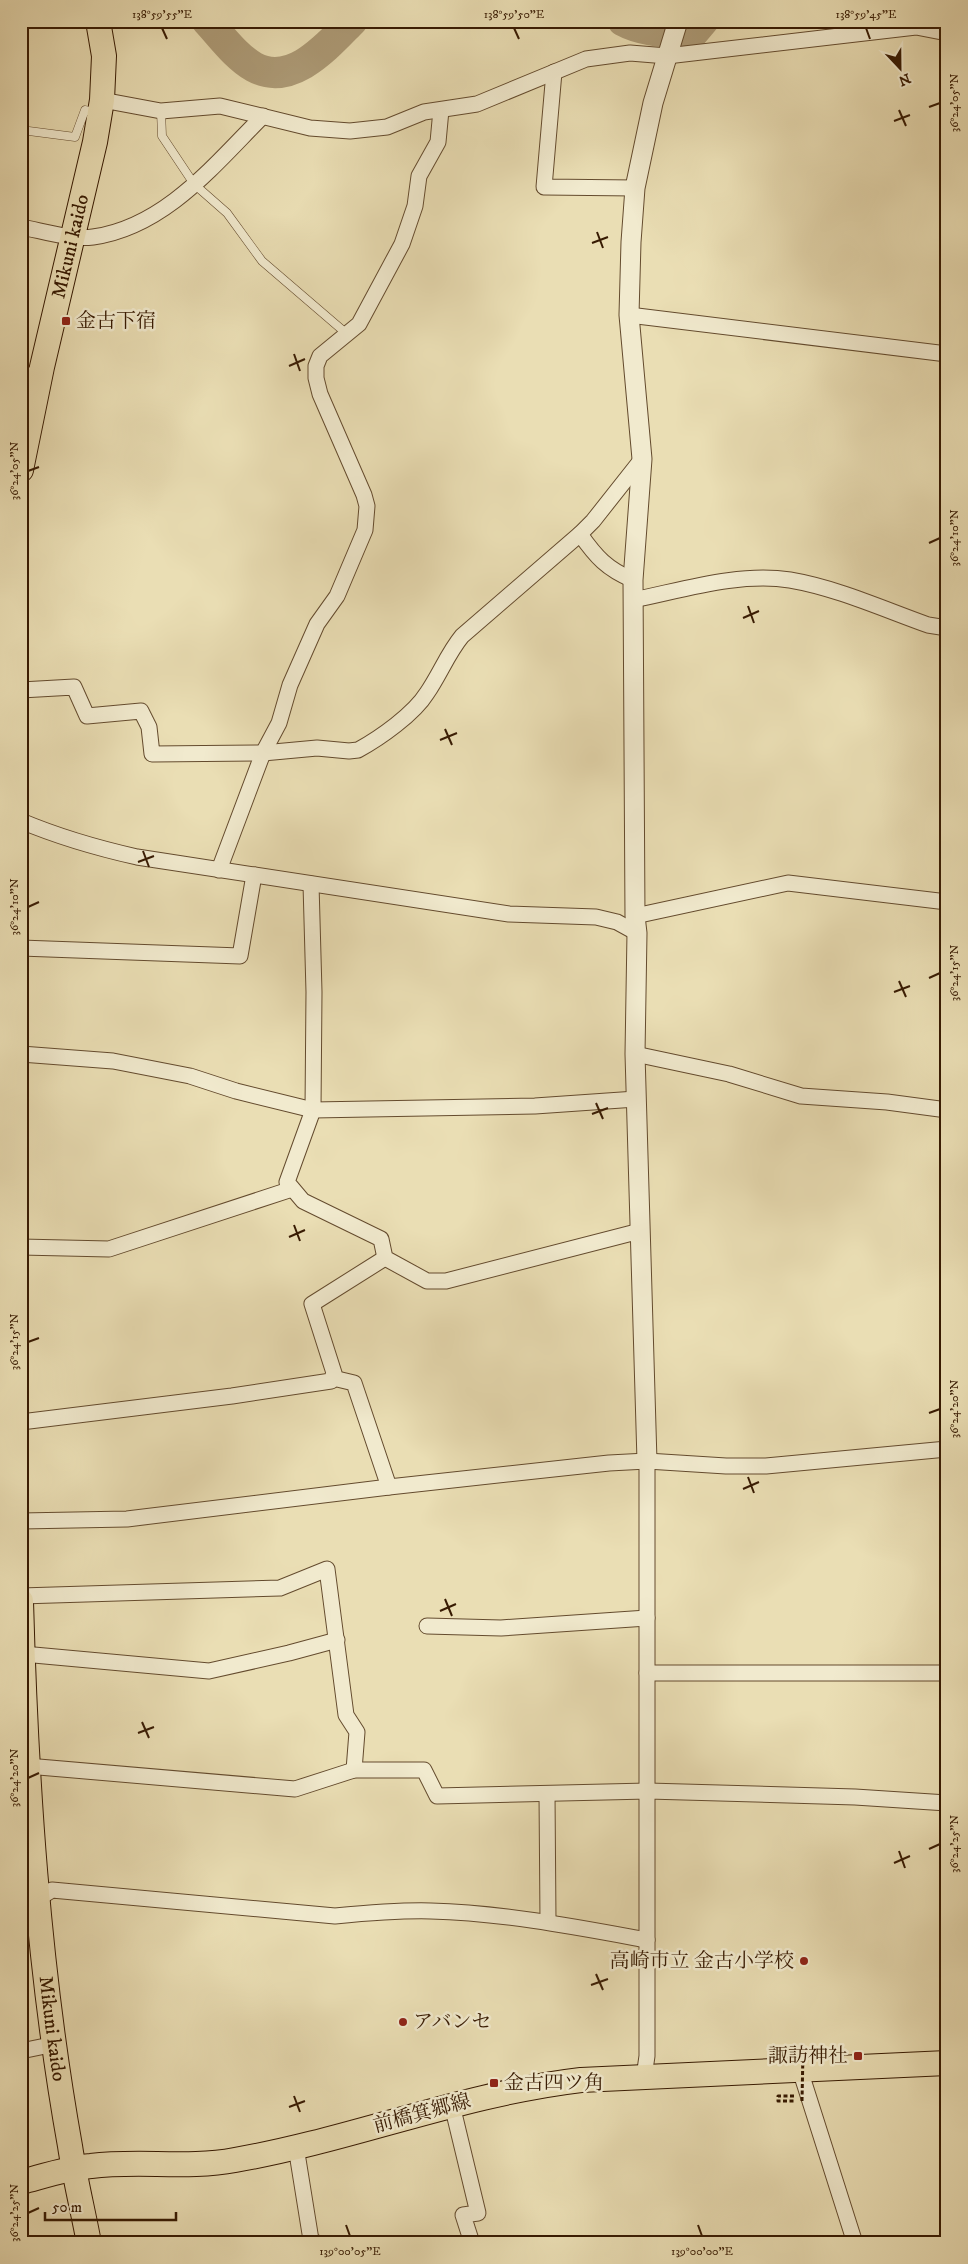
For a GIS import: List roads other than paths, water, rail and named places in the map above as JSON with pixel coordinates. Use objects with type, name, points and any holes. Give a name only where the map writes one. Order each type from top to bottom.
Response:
[{"type":"main road","name":"Mikuni kaido","points":[[21,470],[42,367],[101,107],[104,56],[98,21]]},
{"type":"main road","name":"Mikuni kaido","points":[[21,1601],[23,1726],[30,1899],[45,1966],[74,2169],[89,2243]]},
{"type":"main road","name":"前橋箕郷線","points":[[21,2182],[91,2166],[232,2161],[296,2147],[452,2105],[546,2084],[644,2077],[801,2061],[947,2063]]},
{"type":"street","points":[[644,2077],[647,2056],[647,1461],[635,1054],[636,924],[633,600],[642,459],[629,315],[635,188],[653,103],[678,21]]},
{"type":"street","points":[[101,107],[161,111],[220,106],[310,128],[350,131],[387,127],[424,112],[477,104],[586,59],[630,53],[667,56],[916,27],[947,33]]},
{"type":"street","points":[[554,72],[544,187],[635,188]]},
{"type":"street","points":[[219,870],[263,753],[279,723],[290,686],[317,624],[337,596],[365,530],[367,506],[364,495],[320,394],[316,378],[316,366],[320,356],[360,324],[402,244],[415,206],[419,176],[438,142],[441,110]]},
{"type":"street","points":[[21,227],[71,236],[92,237],[122,230],[161,211],[194,184],[263,116]]},
{"type":"street","points":[[629,315],[947,354]]},
{"type":"street","points":[[21,384],[42,367]]},
{"type":"street","points":[[21,690],[74,687],[87,716],[141,711],[149,727],[152,754],[263,753],[317,748],[349,752],[358,750],[417,706],[427,694],[453,646],[462,636],[580,534],[593,521],[642,459]]},
{"type":"street","points":[[580,534],[596,558],[606,566],[633,580]]},
{"type":"street","points":[[633,600],[722,582],[758,579],[788,580],[815,585],[928,625],[947,628]]},
{"type":"street","points":[[21,821],[62,838],[100,849],[219,870],[509,914],[596,917],[636,924],[788,883],[947,902]]},
{"type":"street","points":[[21,948],[240,956],[254,875]]},
{"type":"street","points":[[312,884],[314,992],[312,1110],[288,1182],[303,1201],[381,1239],[385,1258]]},
{"type":"street","points":[[21,1054],[112,1061],[170,1072],[312,1110],[535,1106],[636,1100]]},
{"type":"street","points":[[635,1054],[729,1074],[801,1096],[887,1102],[947,1110]]},
{"type":"street","points":[[21,1247],[109,1249],[292,1189]]},
{"type":"street","points":[[385,1258],[427,1280],[446,1281],[640,1231]]},
{"type":"street","points":[[21,1422],[232,1396],[331,1381],[334,1372],[312,1304],[385,1258]]},
{"type":"street","points":[[333,1378],[354,1382],[390,1487]]},
{"type":"street","points":[[21,1521],[127,1520],[543,1469],[647,1461],[726,1466],[766,1466],[947,1449]]},
{"type":"street","points":[[21,1596],[280,1588],[327,1569],[346,1715],[357,1732],[354,1770]]},
{"type":"street","points":[[428,1626],[501,1628],[647,1618]]},
{"type":"street","points":[[23,1654],[209,1670],[289,1653],[336,1640]]},
{"type":"street","points":[[648,1673],[947,1674]]},
{"type":"street","points":[[26,1778],[294,1789],[354,1770],[424,1770],[437,1796],[648,1791],[855,1797],[947,1803]]},
{"type":"street","points":[[547,1794],[548,1921]]},
{"type":"street","points":[[30,1899],[52,1890],[335,1916],[381,1912],[432,1911],[548,1921],[647,1940]]},
{"type":"street","points":[[21,2052],[55,2044]]},
{"type":"street","points":[[801,2061],[856,2243]]},
{"type":"street","points":[[452,2105],[478,2213],[463,2215],[472,2243]]},
{"type":"street","points":[[296,2147],[311,2240],[317,2243]]},
{"type":"lane","points":[[21,130],[75,137],[85,110],[101,107]]},
{"type":"lane","points":[[161,111],[162,136],[194,184],[227,212],[262,260],[347,334]]},
{"type":"waterway","points":[[207,21],[247,63],[268,72],[282,72],[308,61],[352,21]]},
{"type":"waterway","points":[[623,21],[648,29],[692,34],[703,21]]},
{"type":"place","name":"金古下宿","points":[[66,321]]},
{"type":"place","name":"高崎市立 金古小学校","points":[[804,1961]]},
{"type":"place","name":"アバンセ","points":[[403,2022]]},
{"type":"place","name":"諏訪神社","points":[[858,2056]]},
{"type":"place","name":"金古四ツ角","points":[[494,2083]]}]
